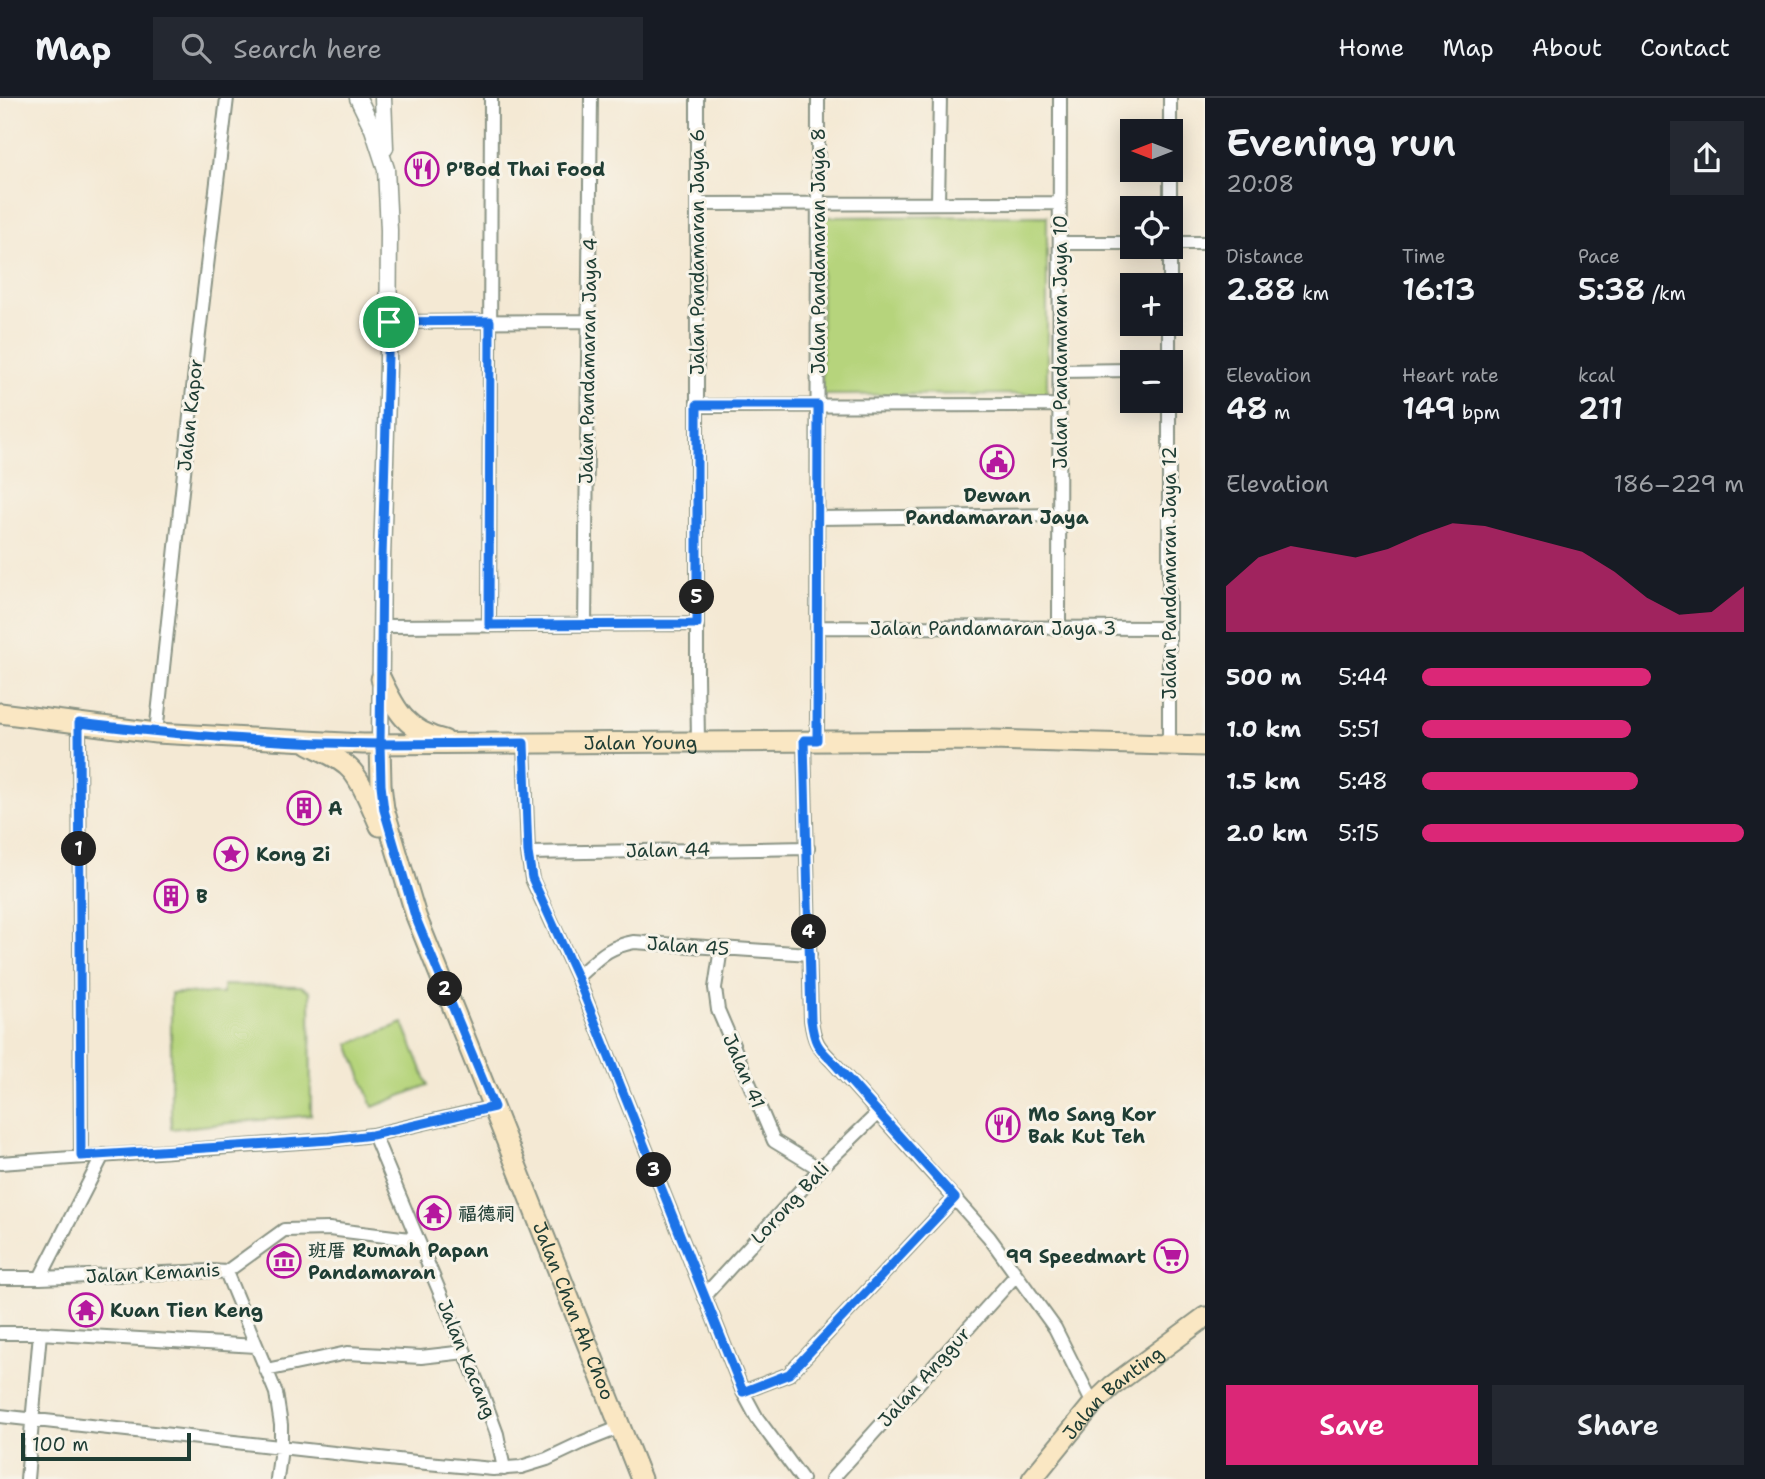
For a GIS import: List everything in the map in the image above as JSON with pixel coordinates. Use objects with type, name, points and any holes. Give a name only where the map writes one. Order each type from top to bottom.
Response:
[{"type":"main road","points":[[380,678],[394,706],[405,720],[434,738],[458,744]]},
{"type":"main road","name":"Jalan Young","points":[[0,713],[156,733],[305,742],[458,744],[992,740],[1205,746]]},
{"type":"main road","points":[[305,742],[351,769],[359,780],[401,870]]},
{"type":"main road","name":"Jalan Chan Ah Choo","points":[[380,744],[384,810],[415,916],[494,1107],[641,1479]]},
{"type":"main road","name":"Jalan Banting","points":[[1032,1479],[1093,1404],[1112,1386],[1205,1317]]},
{"type":"street","name":"Jalan Kapor","points":[[156,733],[227,98]]},
{"type":"street","points":[[358,98],[373,129],[386,169]]},
{"type":"street","points":[[380,744],[389,322],[389,230],[383,98]]},
{"type":"street","points":[[489,625],[491,98]]},
{"type":"street","name":"Jalan Pandamaran Jaya 4","points":[[585,625],[591,98]]},
{"type":"street","name":"Jalan Pandamaran Jaya 6","points":[[697,98],[698,741]]},
{"type":"street","name":"Jalan Pandamaran Jaya 8","points":[[818,98],[817,627],[808,848],[811,1020],[814,1040],[819,1049],[989,1237],[1055,1328],[1093,1404]]},
{"type":"street","points":[[938,203],[940,98]]},
{"type":"street","name":"Jalan Pandamaran Jaya 10","points":[[1059,628],[1060,98]]},
{"type":"street","points":[[1170,98],[1170,119]]},
{"type":"street","points":[[697,204],[1060,203]]},
{"type":"street","points":[[1060,243],[1120,243]]},
{"type":"street","points":[[1183,244],[1205,243]]},
{"type":"street","points":[[389,322],[588,321]]},
{"type":"street","points":[[1060,371],[1120,370]]},
{"type":"street","points":[[697,405],[1060,405]]},
{"type":"street","name":"Jalan Pandamaran Jaya 12","points":[[1169,413],[1169,744]]},
{"type":"street","points":[[817,518],[1059,515]]},
{"type":"street","points":[[382,626],[697,624]]},
{"type":"street","name":"Jalan Pandamaran Jaya 3","points":[[817,627],[1169,628]]},
{"type":"street","points":[[79,723],[81,1156]]},
{"type":"street","points":[[524,743],[528,853],[532,878],[577,977],[743,1392],[757,1418],[802,1479]]},
{"type":"street","name":"Jalan 44","points":[[528,853],[808,848]]},
{"type":"street","name":"Jalan 45","points":[[577,977],[606,952],[618,945],[635,942],[810,954]]},
{"type":"street","name":"Jalan 41","points":[[721,948],[715,988],[718,1010],[774,1141],[820,1169]]},
{"type":"street","points":[[0,1163],[330,1140],[374,1135],[494,1107]]},
{"type":"street","name":"Lorong Bali","points":[[704,1296],[820,1169],[878,1113]]},
{"type":"street","name":"Jalan Kacang","points":[[374,1135],[497,1434],[504,1469]]},
{"type":"street","points":[[40,1278],[103,1154]]},
{"type":"street","points":[[743,1392],[789,1374],[955,1198]]},
{"type":"street","name":"Jalan Kemanis","points":[[0,1278],[226,1272],[284,1230],[329,1229],[418,1240]]},
{"type":"street","points":[[226,1272],[276,1393],[280,1411],[281,1448],[277,1479]]},
{"type":"street","name":"Jalan Anggur","points":[[832,1479],[1016,1275]]},
{"type":"street","points":[[0,1333],[256,1346]]},
{"type":"street","points":[[27,1479],[40,1333]]},
{"type":"street","points":[[266,1370],[347,1353],[421,1356],[465,1352]]},
{"type":"street","points":[[0,1416],[281,1448],[504,1469],[547,1460],[621,1427]]},
{"type":"green space","points":[[1047,216],[1047,394],[822,395],[821,217]]},
{"type":"green space","points":[[223,985],[301,986],[310,992],[311,1115],[171,1129],[171,993],[223,994]]},
{"type":"green space","points":[[403,1023],[428,1085],[373,1107],[349,1044]]},
{"type":"place","name":"P'Bod Thai Food","points":[[422,169]]},
{"type":"place","name":"Dewan Pandamaran Jaya","points":[[997,462]]},
{"type":"place","name":"A","points":[[304,808]]},
{"type":"place","name":"Kong Zi","points":[[231,854]]},
{"type":"place","name":"B","points":[[171,896]]},
{"type":"place","name":"Mo Sang Kor Bak Kut Teh","points":[[1003,1125]]},
{"type":"place","name":"福德祠","points":[[434,1213]]},
{"type":"place","name":"99 Speedmart","points":[[1171,1256]]},
{"type":"place","name":"班厝 Rumah Papan Pandamaran","points":[[284,1261]]},
{"type":"place","name":"Kuan Tien Keng","points":[[86,1310]]},
{"type":"route","points":[[389,322],[380,744],[156,733],[79,723],[81,1156],[330,1140],[372,1135],[494,1107],[415,916],[384,810],[380,744],[524,743],[528,853],[532,878],[577,977],[743,1392],[775,1381],[789,1374],[955,1198],[819,1049],[814,1040],[811,1020],[804,740],[817,740],[818,405],[697,405],[697,624],[489,625],[490,321],[389,322]]}]
